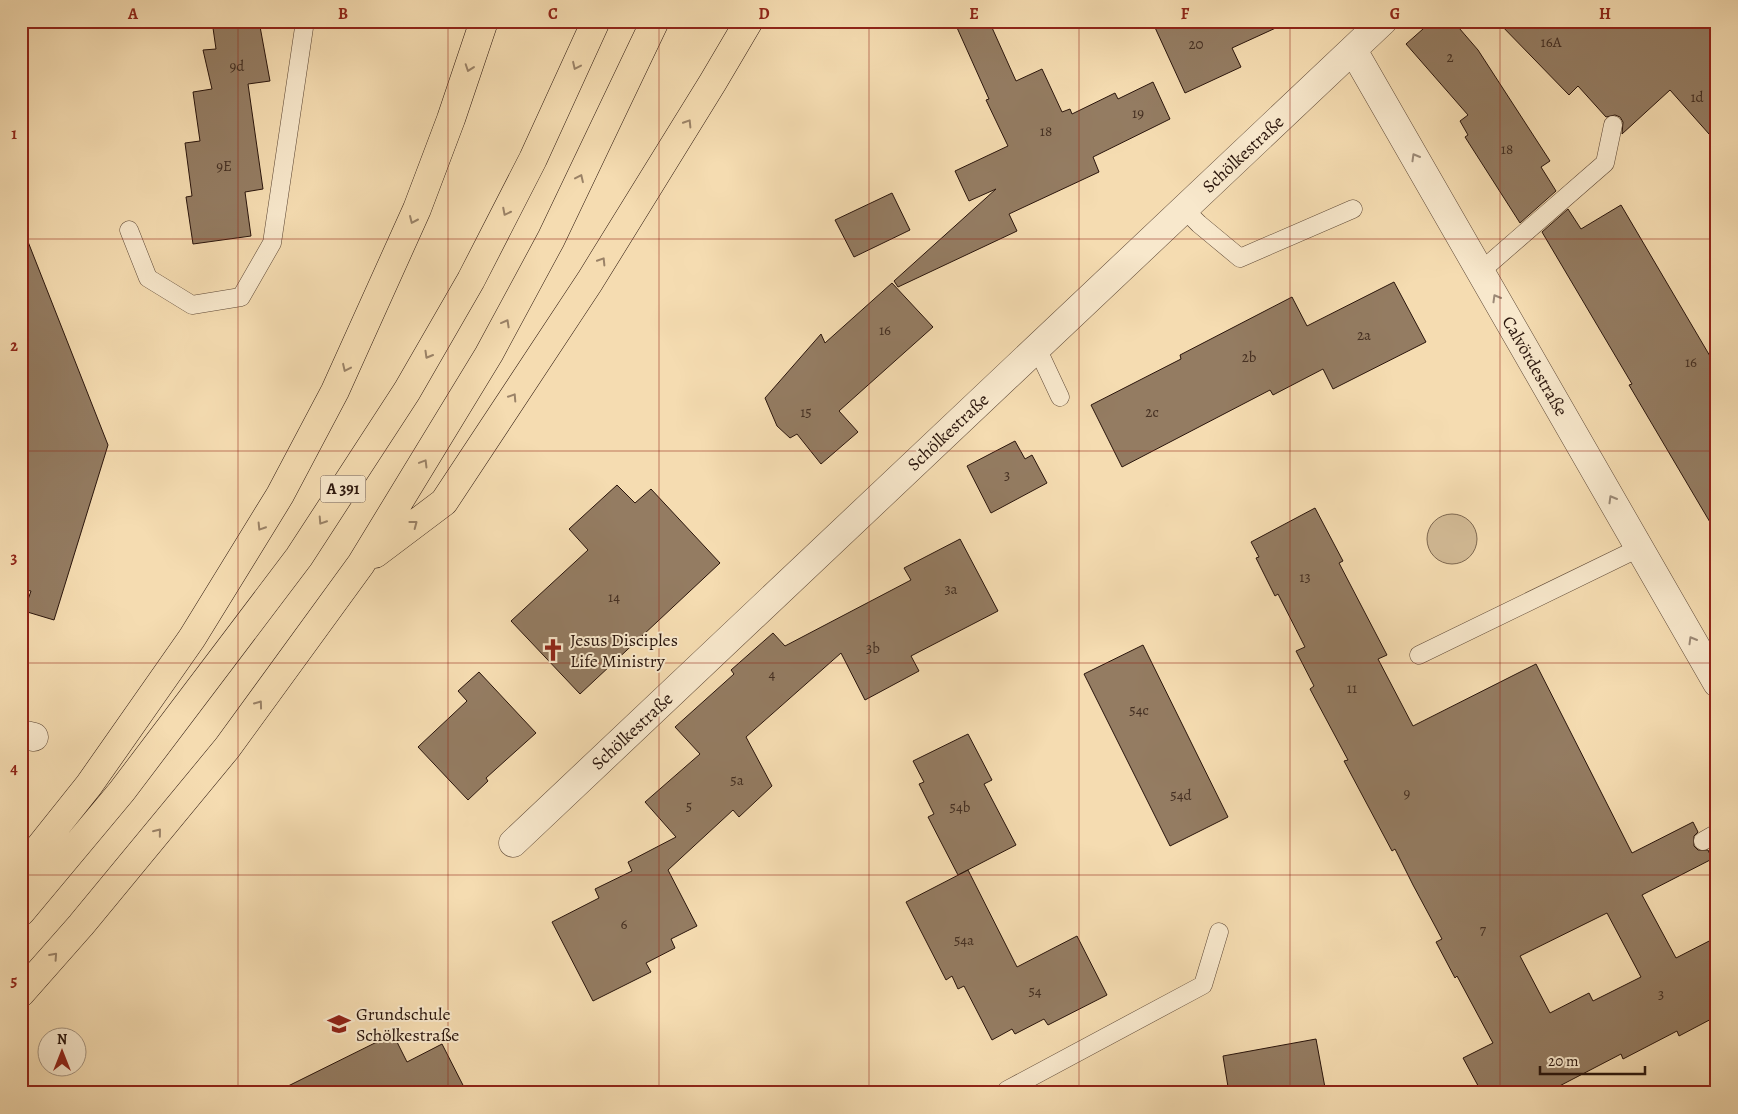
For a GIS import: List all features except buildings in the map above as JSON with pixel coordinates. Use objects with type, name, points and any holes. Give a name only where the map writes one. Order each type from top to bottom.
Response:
[{"type":"highway","points":[[21,872],[89,785],[192,638],[280,495],[335,391],[417,209],[451,119],[484,21]]},
{"type":"highway","name":"A 391","points":[[21,912],[122,791],[299,557],[407,391],[471,280],[529,167],[596,21]]},
{"type":"highway","points":[[21,993],[82,925],[227,748],[362,564],[484,362],[547,247],[654,21]]},
{"type":"highway","points":[[362,564],[444,502],[590,281],[749,21]]},
{"type":"street","name":"Schölkestraße","points":[[513,843],[1383,21]]},
{"type":"street","name":"Calvördestraße","points":[[1353,50],[1717,683]]},
{"type":"lane","points":[[129,230],[148,278],[192,305],[241,297],[272,243],[306,21]]},
{"type":"lane","points":[[1480,271],[1605,163],[1613,124]]},
{"type":"lane","points":[[1184,209],[1240,258],[1353,209]]},
{"type":"lane","points":[[1037,348],[1060,396]]},
{"type":"lane","points":[[1419,655],[1640,548]]},
{"type":"lane","points":[[1006,1093],[1007,1090],[1203,984],[1218,932]]},
{"type":"shaded area","points":[[1452,514],[1461,516],[1472,525],[1477,539],[1475,548],[1466,559],[1452,564],[1443,562],[1432,553],[1427,539],[1429,530],[1438,519]]},
{"type":"place","name":"Jesus Disciples Life Ministry","points":[[553,650]]},
{"type":"place","name":"Grundschule Schölkestraße","points":[[339,1024]]}]
